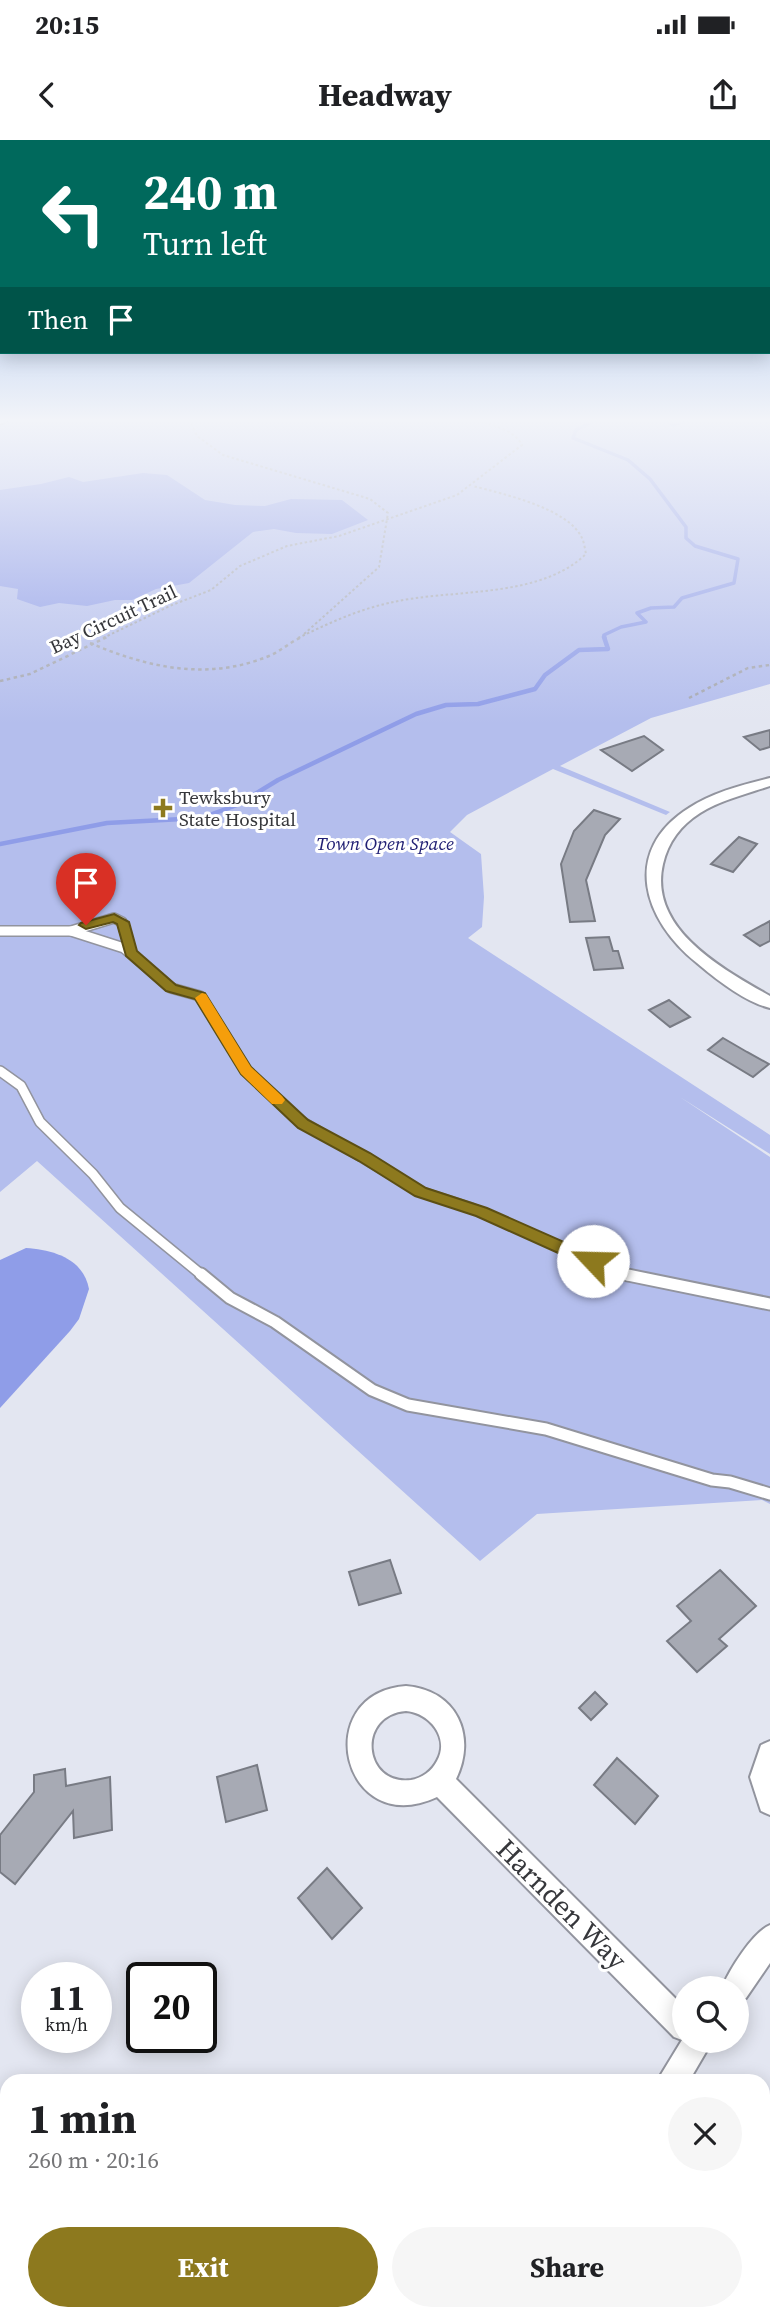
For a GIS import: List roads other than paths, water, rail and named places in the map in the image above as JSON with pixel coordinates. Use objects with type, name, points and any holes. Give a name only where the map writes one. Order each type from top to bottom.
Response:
[{"type":"street","points":[[770,782],[720,799],[696,810],[680,822],[667,835],[658,851],[653,877],[662,912],[685,945],[723,975],[770,1003]]},
{"type":"street","points":[[770,1754],[765,1762],[763,1777],[770,1802]]},
{"type":"street","name":"Harnden Way","points":[[439,1780],[672,2014]]},
{"type":"street","points":[[744,1976],[770,1939]]},
{"type":"street","points":[[676,2074],[687,2053]]},
{"type":"lane","points":[[71,931],[104,919],[119,919],[124,925],[131,953]]},
{"type":"lane","points":[[0,931],[71,931],[124,948],[171,988],[200,996],[246,1070],[294,1117],[421,1192],[481,1212],[626,1276],[770,1304]]},
{"type":"lane","points":[[0,1071],[21,1086],[40,1122],[93,1174],[115,1203],[154,1237],[230,1298],[275,1322],[372,1390],[408,1405],[535,1426],[712,1480],[730,1482],[770,1494]]},
{"type":"waterway","points":[[605,638],[604,635],[621,627],[646,622],[637,613],[651,608],[674,607],[682,598],[734,583],[738,559],[695,546],[686,538],[686,527],[681,521]]},
{"type":"waterway","points":[[0,844],[107,823],[201,818],[237,805],[278,780],[416,714],[446,705],[478,704],[535,689],[545,675],[579,650],[608,649],[604,637]]},
{"type":"place","name":"Tewksbury State Hospital","points":[[163,808]]},
{"type":"park label","name":"Town Open Space","points":[[385,843]]}]
